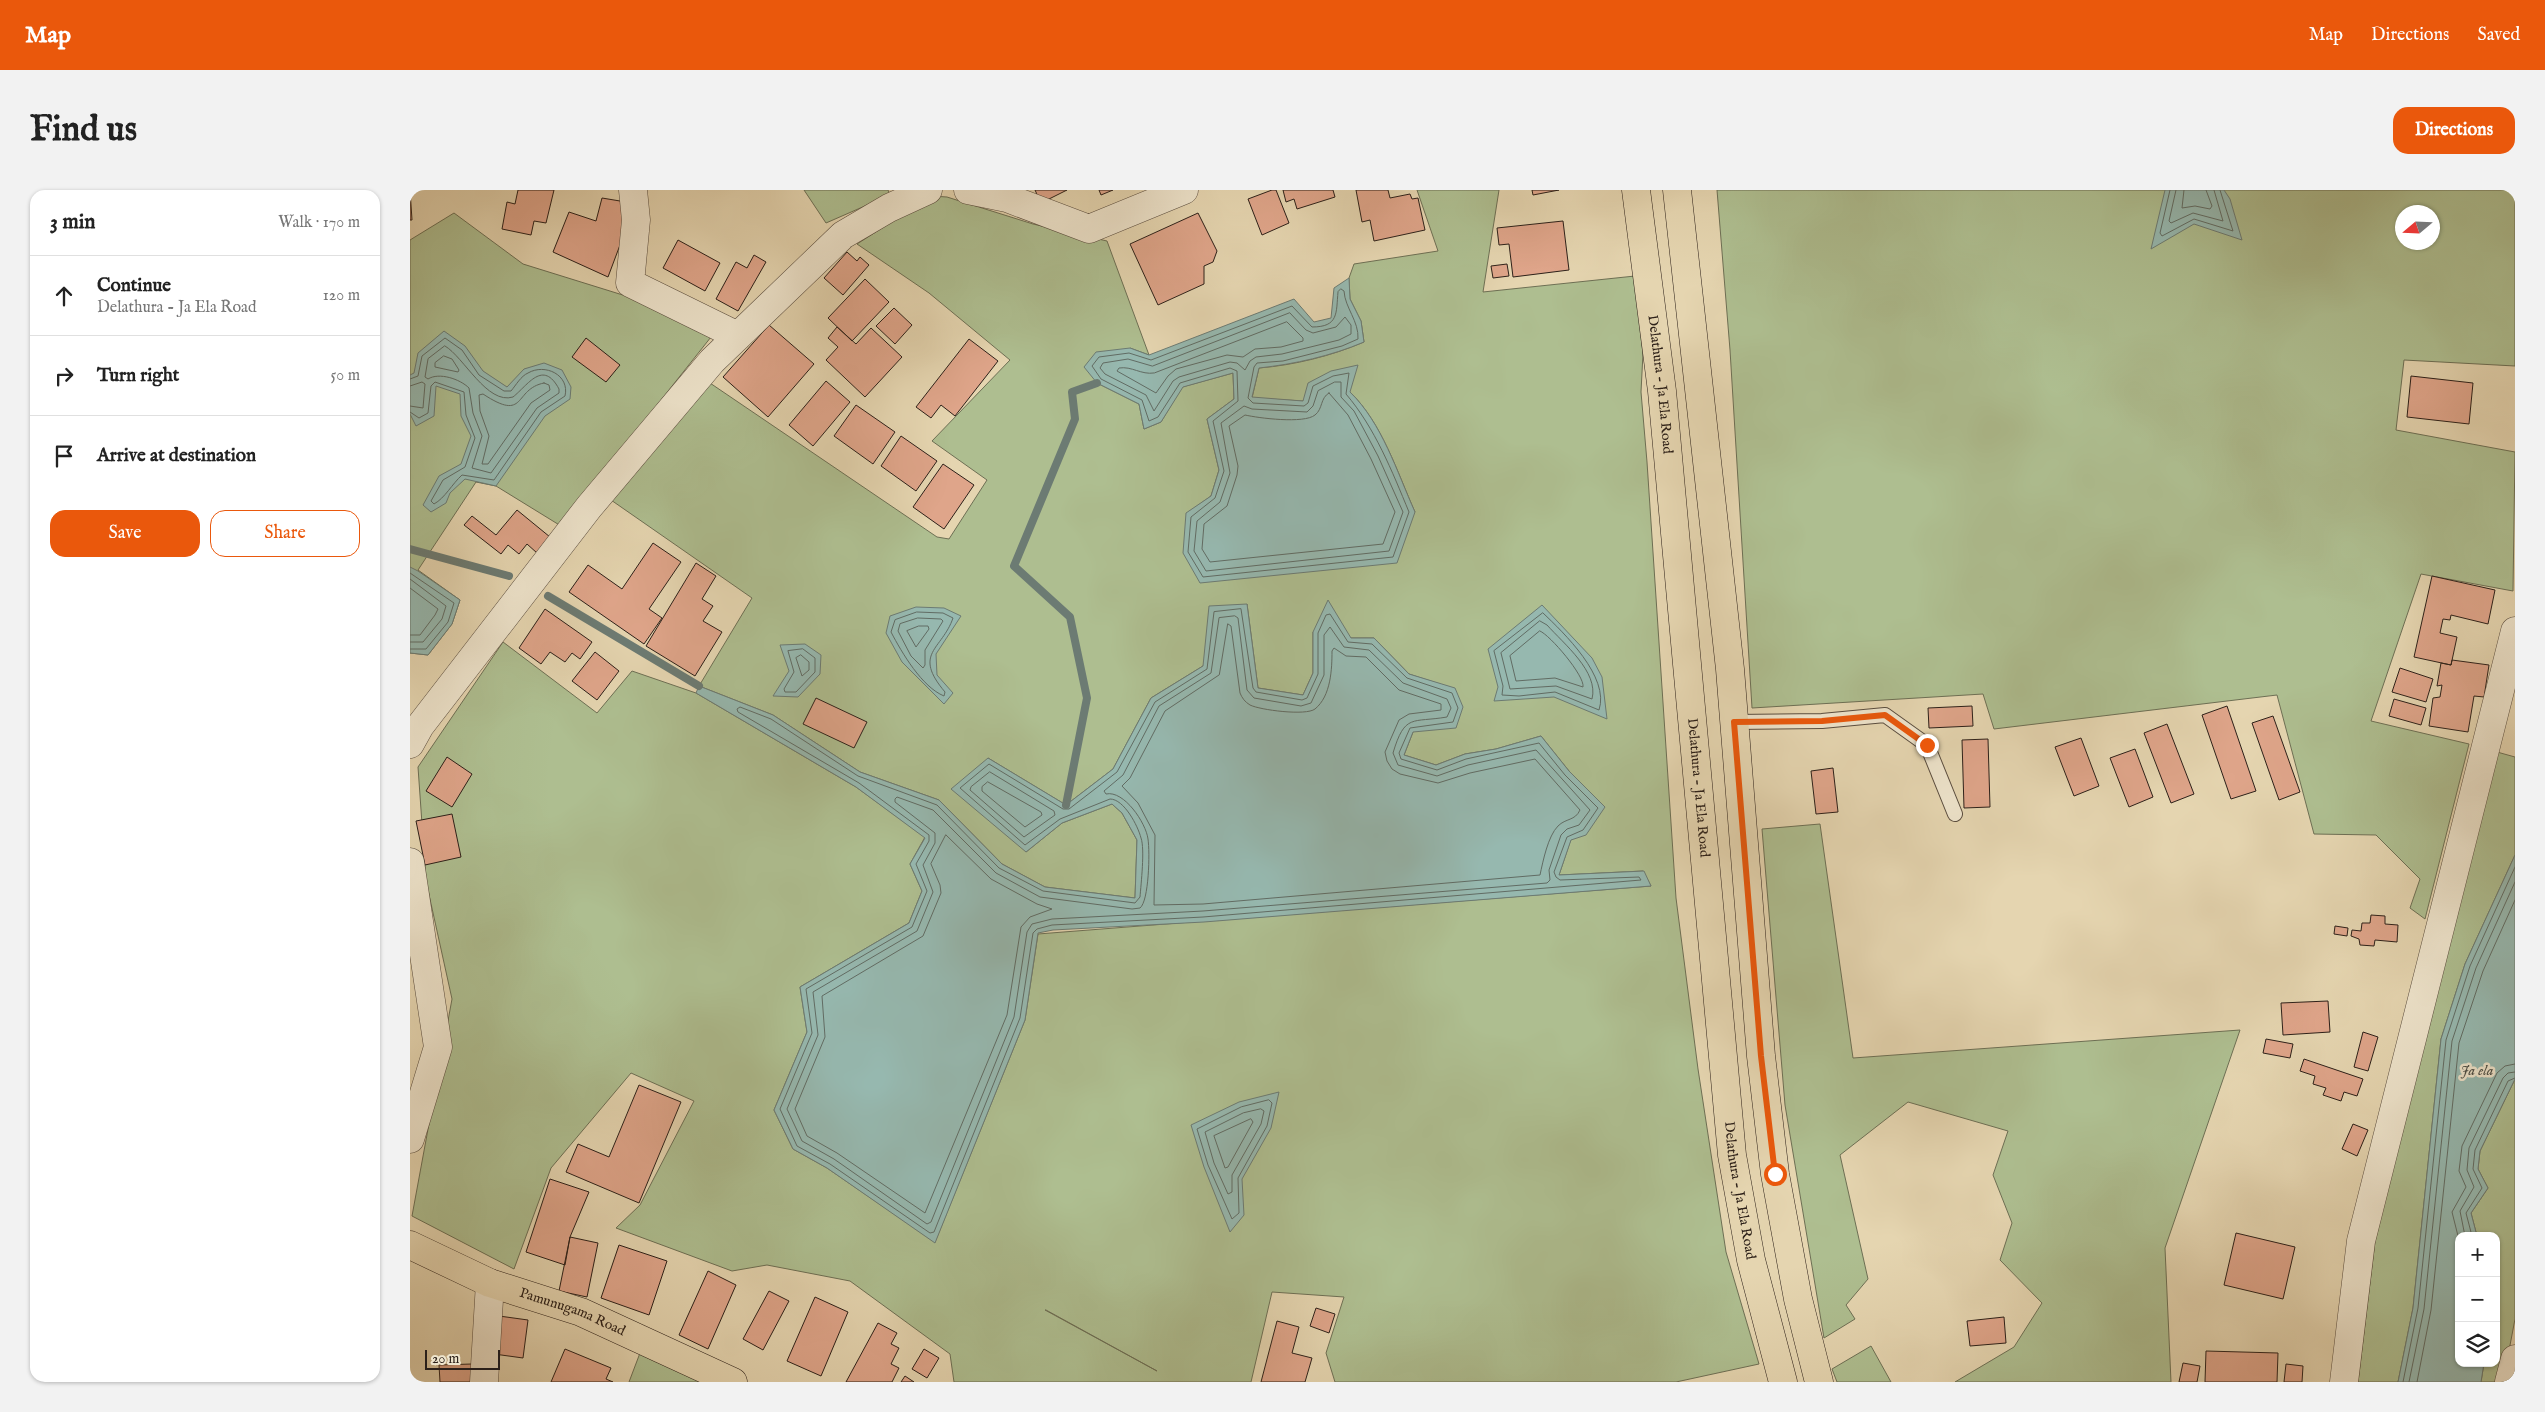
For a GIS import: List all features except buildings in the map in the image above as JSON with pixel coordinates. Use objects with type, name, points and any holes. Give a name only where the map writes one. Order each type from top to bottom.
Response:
[{"type":"main road","name":"Delathura - Ja Ela Road","points":[[1636,190],[1662,391],[1732,1155],[1751,1260],[1783,1382]]},
{"type":"main road","points":[[1678,190],[1734,722],[1761,1056],[1775,1174],[1798,1299],[1819,1382]]},
{"type":"main road","name":"Pamunugama Road","points":[[410,1245],[490,1283],[581,1312],[733,1382]]},
{"type":"street","points":[[633,190],[636,220],[630,283],[738,336]]},
{"type":"street","points":[[410,744],[420,726],[589,507],[712,361],[843,235],[888,208],[928,190]]},
{"type":"street","points":[[968,190],[1007,198],[1088,229],[1184,190]]},
{"type":"street","points":[[2344,1382],[2361,1241],[2515,631]]},
{"type":"street","points":[[410,862],[438,1047],[410,1139]]},
{"type":"street","points":[[484,1382],[490,1283]]},
{"type":"street","points":[[2509,1382],[2515,1359]]},
{"type":"lane","points":[[1734,722],[1822,721],[1885,715],[1927,745],[1955,814]]},
{"type":"green space","points":[[804,190],[888,190],[890,195],[826,223]]},
{"type":"green space","points":[[1417,190],[1499,190],[1483,292],[1635,276],[1643,353],[1641,392],[1676,898],[1698,1069],[1726,1252],[1759,1364],[1676,1382],[1335,1382],[1326,1353],[1344,1297],[1272,1292],[1251,1382],[954,1382],[950,1354],[850,1281],[767,1265],[732,1271],[616,1228],[640,1205],[694,1101],[631,1073],[551,1168],[514,1269],[412,1216],[452,999],[426,881],[418,767],[503,642],[597,713],[632,671],[696,693],[856,787],[925,837],[910,864],[922,891],[909,923],[800,987],[807,1032],[774,1110],[793,1149],[827,1168],[935,1242],[1025,1020],[1038,934],[1651,886],[1643,871],[1559,875],[1571,839],[1569,771],[1541,736],[1496,749],[1465,754],[1436,765],[1404,755],[1413,732],[1455,689],[1409,674],[1374,638],[1351,638],[1313,632],[1313,673],[1303,695],[1258,688],[1247,604],[1203,666],[1151,698],[1113,769],[1066,805],[988,758],[1026,852],[1062,823],[1112,804],[1122,813],[1137,840],[1135,898],[1045,887],[1002,864],[939,800],[860,772],[773,715],[699,686],[752,598],[611,500],[707,381],[937,537],[949,539],[987,480],[932,441],[1010,360],[929,293],[857,244],[932,196],[947,197],[1033,224],[1107,241],[1149,355],[1130,348],[1097,383],[1139,404],[1144,429],[1161,422],[1182,387],[1233,373],[1234,399],[1207,419],[1219,470],[1211,496],[1186,514],[1415,512],[1380,433],[1361,404],[1350,392],[1303,401],[1252,398],[1259,368],[1313,359],[1339,352],[1364,342],[1361,321],[1350,299],[1349,278],[1354,264],[1438,251]],"holes":[[[1045,1310],[1046,1310],[1157,1371]]]},
{"type":"green space","points":[[1717,190],[2515,190],[2515,366],[2404,360],[2396,430],[2515,452],[2513,591],[2421,574],[2371,721],[2469,744],[2425,919],[2410,908],[2420,879],[2376,835],[2314,834],[2277,695],[1994,729],[1983,694],[1752,708],[1730,350]]},
{"type":"green space","points":[[454,213],[523,264],[626,296],[711,337],[561,526],[496,486],[476,482],[418,570],[460,600],[452,624],[428,655],[410,653],[410,240]]},
{"type":"green space","points":[[2497,752],[2515,757],[2515,855],[2465,964],[2441,1039],[2413,1308],[2398,1382],[2358,1382],[2375,1241]]},
{"type":"green space","points":[[1820,824],[1853,1058],[2240,1030],[2165,1248],[2171,1382],[1955,1382],[2014,1347],[2042,1303],[2000,1260],[2012,1223],[1993,1175],[2008,1131],[1908,1102],[1840,1155],[1868,1279],[1846,1305],[1855,1319],[1824,1338],[1785,1105],[1762,829]]},
{"type":"green space","points":[[2515,1079],[2515,1319],[2503,1382],[2481,1382],[2483,1367],[2500,1367],[2500,1232],[2476,1232],[2471,1213],[2488,1188],[2478,1169],[2480,1151]]},
{"type":"green space","points":[[1871,1346],[1891,1382],[1837,1382],[1832,1369]]},
{"type":"green space","points":[[640,1353],[703,1382],[629,1382]]},
{"type":"water","points":[[2165,190],[2224,190],[2230,199],[2242,240],[2194,224],[2151,249]]},
{"type":"water","points":[[1349,278],[1350,299],[1361,321],[1364,342],[1313,359],[1259,368],[1252,397],[1303,401],[1308,383],[1331,371],[1358,365],[1350,392],[1361,404],[1380,433],[1415,512],[1397,563],[1200,583],[1183,553],[1186,513],[1211,496],[1219,470],[1207,419],[1234,399],[1233,373],[1183,387],[1161,422],[1144,429],[1139,404],[1097,383],[1084,367],[1096,352],[1130,348],[1149,355],[1294,299],[1314,322],[1331,318],[1334,288]]},
{"type":"water","points":[[444,331],[465,346],[483,371],[507,387],[524,369],[544,363],[562,370],[571,387],[570,399],[545,416],[496,486],[465,479],[450,493],[446,503],[431,512],[423,505],[439,476],[461,464],[471,436],[461,416],[460,394],[436,386],[434,416],[416,426],[410,414],[410,375],[414,373],[418,353]]},
{"type":"water","points":[[410,567],[460,600],[452,624],[428,655],[410,653]]},
{"type":"water","points":[[1328,600],[1351,638],[1374,638],[1409,674],[1455,688],[1463,707],[1456,728],[1413,732],[1404,755],[1436,765],[1465,754],[1496,749],[1541,736],[1569,771],[1605,807],[1586,835],[1571,840],[1559,875],[1644,871],[1651,886],[1204,922],[1053,930],[1038,933],[1025,1020],[935,1243],[827,1168],[793,1149],[774,1110],[807,1032],[800,987],[909,923],[922,891],[910,864],[925,838],[856,787],[696,693],[699,686],[773,715],[860,772],[939,800],[1002,864],[1045,887],[1135,898],[1137,840],[1122,813],[1112,804],[1062,823],[1026,852],[951,789],[988,758],[1066,805],[1113,769],[1151,698],[1203,666],[1209,606],[1247,604],[1258,688],[1303,695],[1313,673],[1313,632]]},
{"type":"water","points":[[1542,605],[1592,658],[1602,677],[1607,719],[1554,697],[1494,701],[1498,687],[1488,649]]},
{"type":"water","points":[[916,607],[944,608],[961,616],[936,654],[937,675],[953,693],[944,704],[902,662],[886,633],[890,616]]},
{"type":"water","points":[[805,644],[821,655],[820,674],[798,697],[773,696],[789,671],[780,645]]},
{"type":"water","name":"Ja ela","points":[[2515,855],[2515,1079],[2480,1151],[2478,1169],[2488,1188],[2471,1213],[2476,1232],[2455,1232],[2455,1367],[2483,1367],[2481,1382],[2398,1382],[2413,1308],[2441,1039],[2465,964]]},
{"type":"water","points":[[1279,1092],[1271,1128],[1242,1179],[1244,1215],[1230,1232],[1204,1167],[1191,1125],[1239,1102]]},
{"type":"waterway","points":[[1066,805],[1087,698],[1070,617],[1014,566],[1075,419],[1072,392],[1097,383]]},
{"type":"waterway","points":[[410,549],[509,576]]},
{"type":"waterway","points":[[548,596],[699,686]]},
{"type":"route","points":[[1775,1174],[1761,1056],[1734,722],[1822,721],[1885,715],[1927,745]]}]
